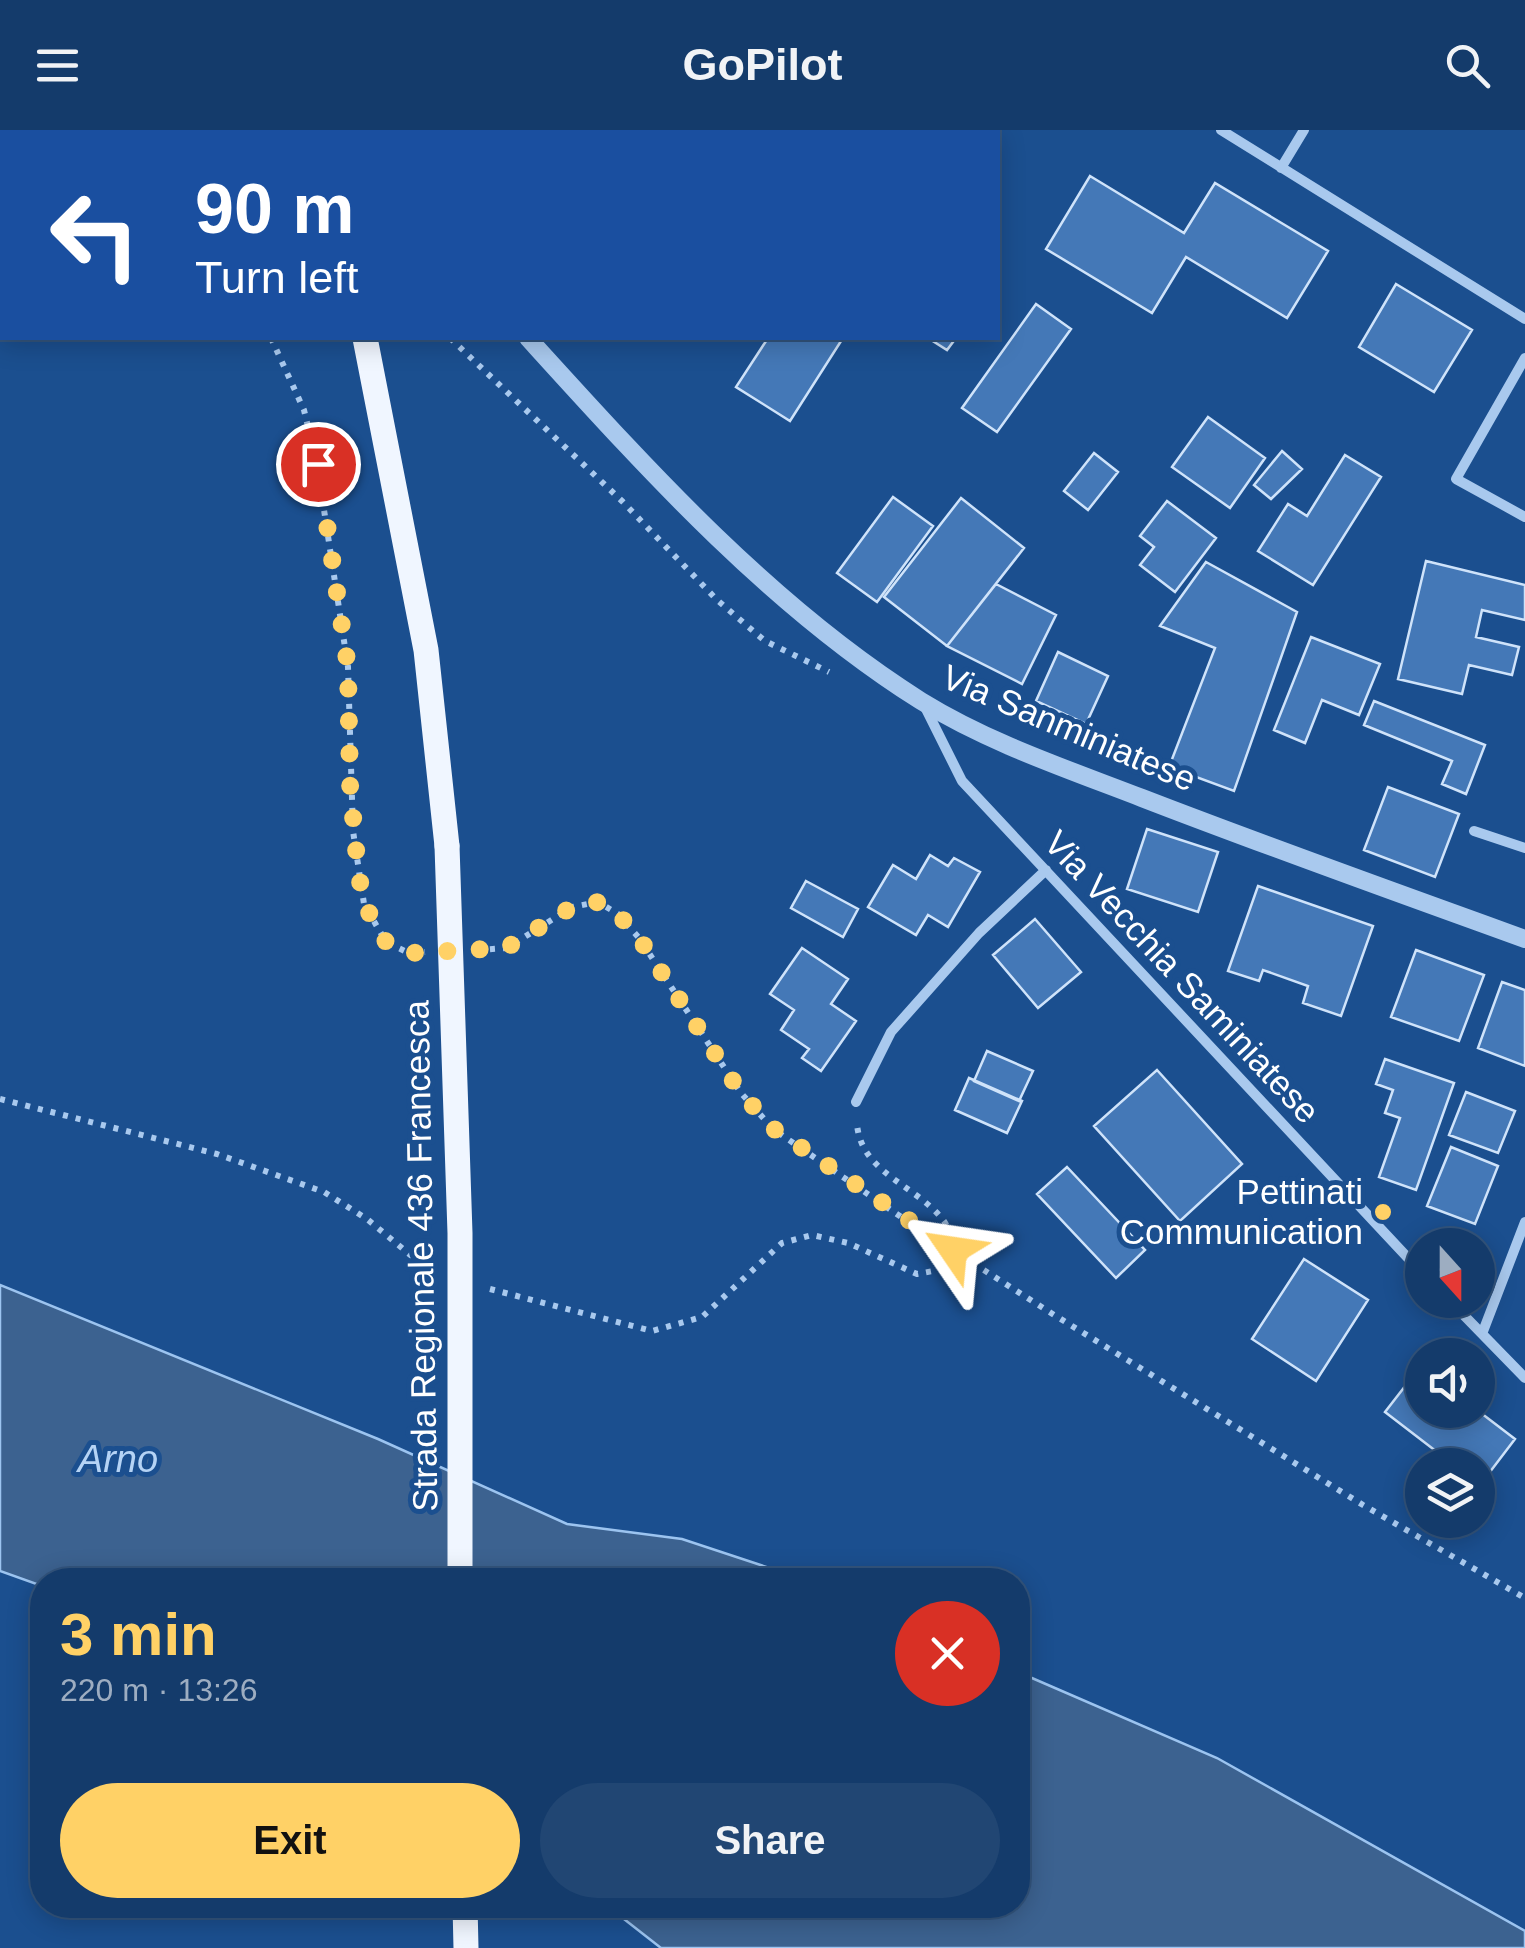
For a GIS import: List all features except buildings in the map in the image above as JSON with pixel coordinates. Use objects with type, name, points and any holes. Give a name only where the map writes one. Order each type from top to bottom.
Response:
[{"type":"main road","name":"Strada Regionale 436 Francesca","points":[[366,340],[421,621],[448,846],[460,1234],[460,1568]]},
{"type":"main road","points":[[465,1918],[466,1948]]},
{"type":"street","points":[[1221,130],[1525,319]]},
{"type":"street","points":[[1282,168],[1304,130]]},
{"type":"street","name":"Via Sanminiatese","points":[[530,340],[737,557],[818,627],[923,702],[1038,758],[1525,939]]},
{"type":"street","points":[[1525,358],[1456,479],[1525,517]]},
{"type":"street","name":"Via Vecchia Saminiatese","points":[[923,702],[962,781],[1405,1255]]},
{"type":"street","points":[[1474,831],[1525,848]]},
{"type":"street","points":[[856,1102],[892,1032],[979,933],[1046,870]]},
{"type":"street","points":[[1482,1334],[1525,1222]]},
{"type":"street","points":[[1466,1318],[1525,1378]]},
{"type":"path","points":[[272,340],[304,410],[318,464],[348,667],[353,831],[364,904],[386,942],[410,953],[429,952]]},
{"type":"path","points":[[452,340],[624,502],[729,611],[765,642],[843,678]]},
{"type":"path","points":[[468,950],[506,948],[572,907],[598,902],[618,914],[639,938],[741,1093],[774,1129],[953,1250],[1363,1505],[1525,1598]]},
{"type":"path","points":[[0,1098],[217,1154],[324,1192],[367,1219],[414,1258],[432,1266]]},
{"type":"path","points":[[487,1288],[652,1331],[702,1317],[782,1243],[812,1236],[848,1243],[918,1274],[944,1270],[953,1250],[946,1222],[871,1161],[858,1142],[856,1102]]},
{"type":"water","name":"Arno","points":[[0,1285],[378,1439],[567,1524],[682,1539],[770,1568],[30,1568],[30,1582],[0,1571]]},
{"type":"water","points":[[1030,1677],[1217,1758],[1525,1931],[1525,1948],[661,1948],[623,1918],[1030,1918]]},
{"type":"place","name":"Pettinati Communication","points":[[1383,1212]]},
{"type":"route","points":[[318,464],[348,667],[350,784],[358,870],[364,904],[386,942],[410,953],[506,948],[572,907],[598,902],[618,914],[639,938],[741,1093],[774,1129],[953,1250]]}]
